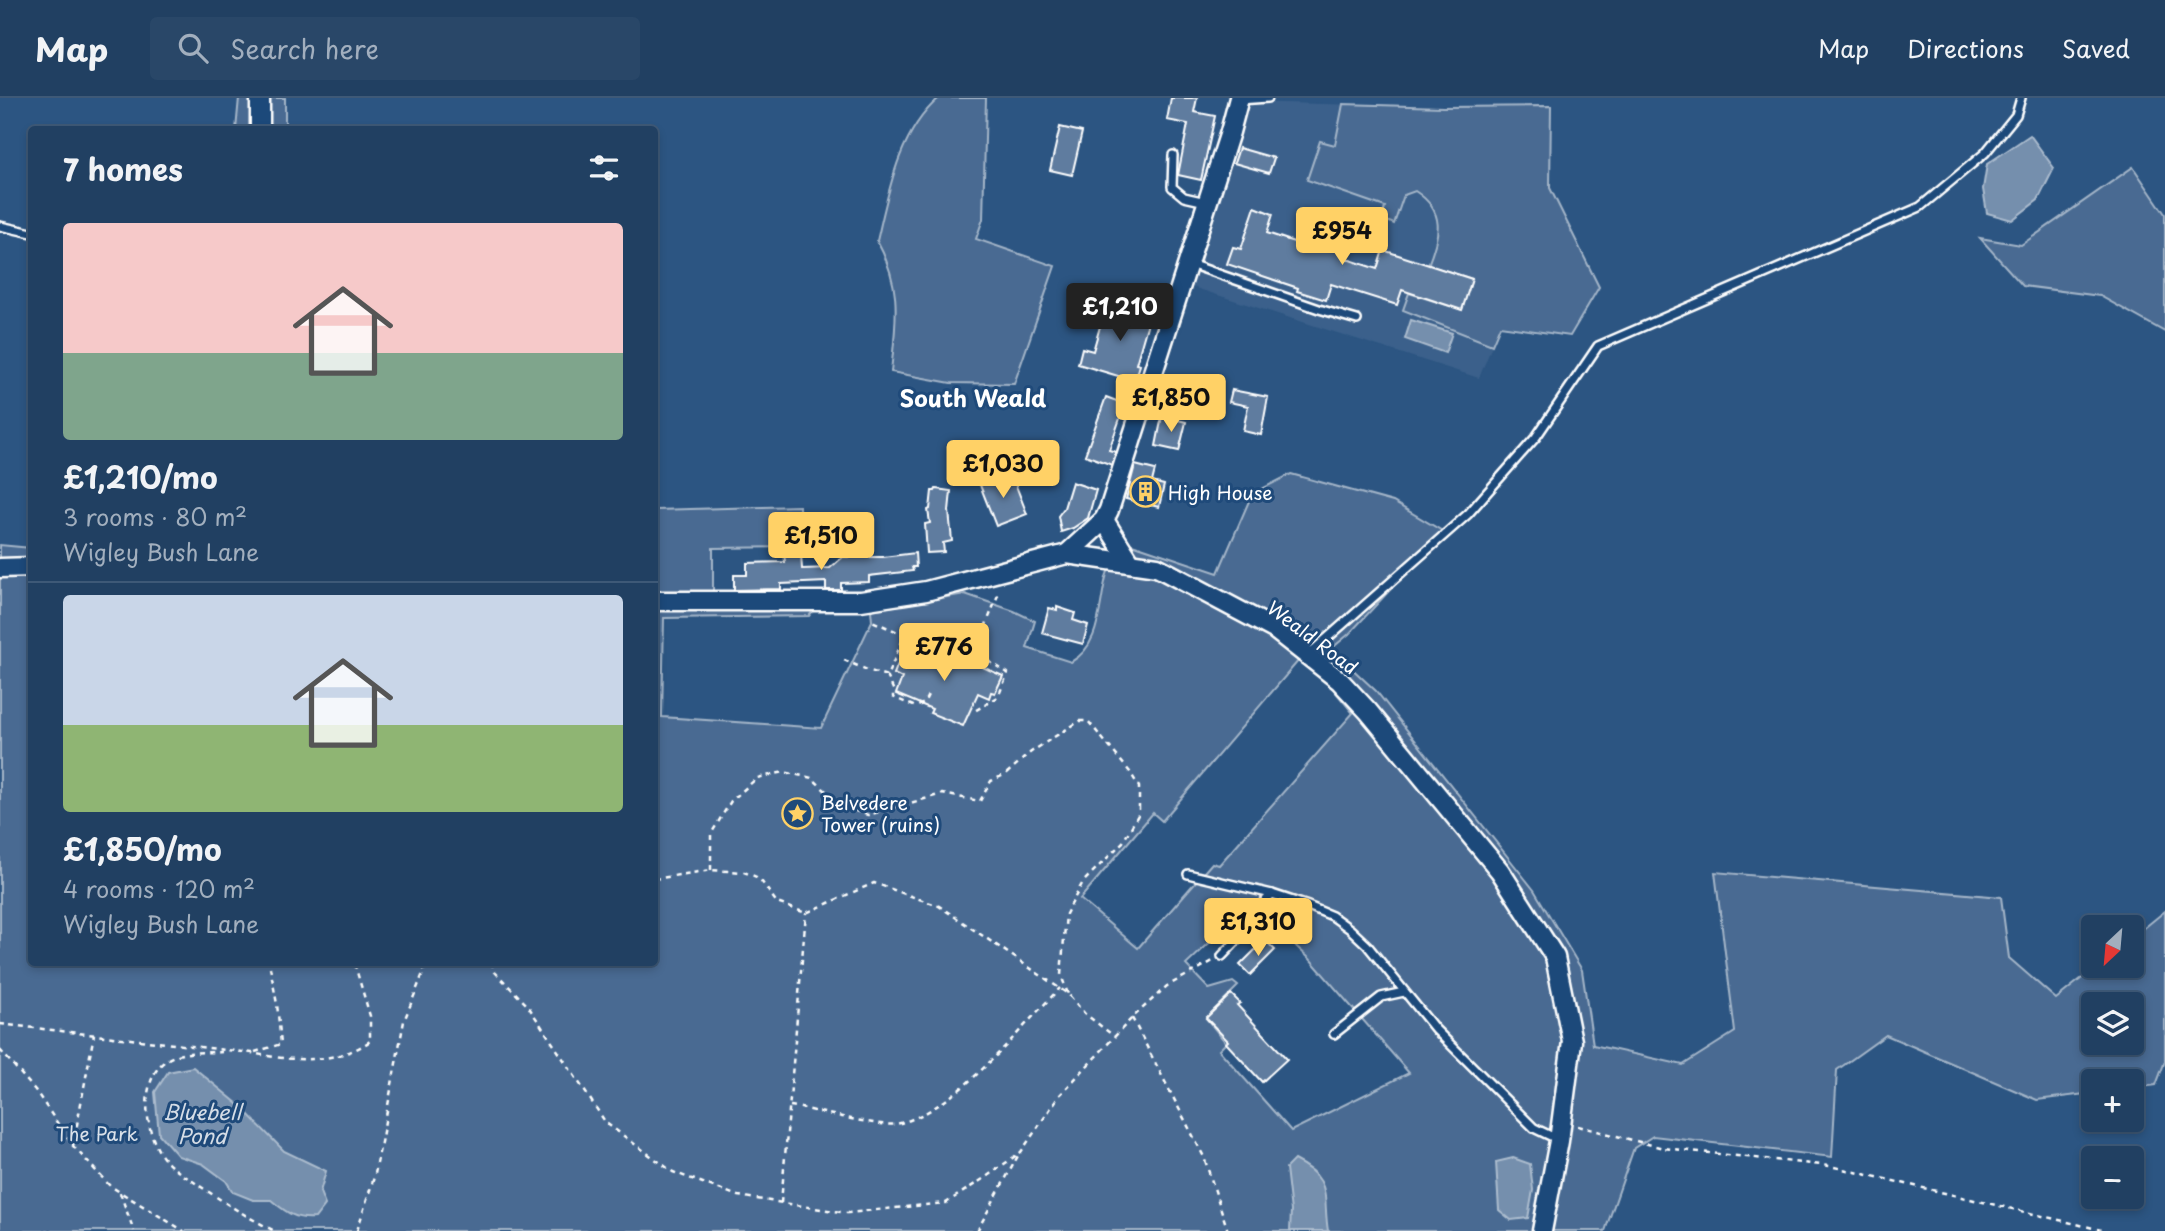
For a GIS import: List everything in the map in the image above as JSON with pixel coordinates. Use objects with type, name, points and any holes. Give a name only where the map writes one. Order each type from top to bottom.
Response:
[{"type":"street","points":[[260,98],[260,126]]},
{"type":"street","points":[[1067,554],[1104,520],[1239,99]]},
{"type":"street","points":[[1104,520],[1131,563]]},
{"type":"street","name":"Weald Road","points":[[658,601],[861,601],[926,591],[1067,554],[1157,567],[1274,629],[1340,681],[1368,711],[1500,871],[1555,957],[1572,1041],[1559,1141],[1542,1231]]},
{"type":"street","points":[[0,568],[28,567]]},
{"type":"lane","points":[[1239,99],[1268,98]]},
{"type":"lane","points":[[1307,655],[1468,514],[1536,437],[1598,346],[1920,207],[1985,153],[2016,115],[2021,98]]},
{"type":"lane","points":[[1173,155],[1172,187],[1184,197],[1207,202]]},
{"type":"lane","points":[[0,226],[28,232]]},
{"type":"lane","points":[[1186,263],[1357,320]]},
{"type":"lane","points":[[1188,874],[1272,894],[1332,916],[1367,945],[1435,1029],[1534,1128],[1559,1141]]},
{"type":"lane","points":[[1222,956],[1244,933],[1262,904],[1272,894]]},
{"type":"lane","points":[[1334,1034],[1381,997],[1404,992]]},
{"type":"path","points":[[974,654],[1007,570]]},
{"type":"path","points":[[872,621],[964,656],[971,652],[1008,673],[998,697],[973,712]]},
{"type":"path","points":[[905,635],[887,676],[893,696],[916,707],[924,703],[928,695]]},
{"type":"path","points":[[844,660],[887,676]]},
{"type":"path","points":[[711,870],[711,834],[731,801],[757,778],[784,772],[812,778],[843,807],[868,815],[942,794],[980,801],[991,780],[1006,774],[1031,752],[1080,721],[1088,721],[1135,779],[1139,787],[1139,813],[1123,842],[1083,882],[1066,914],[1061,975],[1069,994],[1085,1014],[1114,1036]]},
{"type":"path","points":[[658,878],[711,870],[744,872],[759,878],[777,903],[806,913],[874,883],[939,906],[1069,994]]},
{"type":"path","points":[[781,1203],[806,913]]},
{"type":"path","points":[[977,1231],[1021,1152],[1059,1096],[1114,1036],[1167,986],[1222,956]]},
{"type":"path","points":[[252,1053],[281,1044],[270,966]]},
{"type":"path","points":[[0,1024],[278,1058],[331,1058],[357,1050],[370,1041],[370,1016],[355,966]]},
{"type":"path","points":[[357,1231],[375,1174],[404,1021],[425,966]]},
{"type":"path","points":[[493,966],[495,972],[528,1006],[606,1123],[673,1172],[738,1196],[847,1213],[946,1203],[1021,1152]]},
{"type":"path","points":[[790,1106],[895,1125],[931,1110],[958,1091],[1000,1052],[1060,988]]},
{"type":"path","points":[[1132,1018],[1204,1157],[1228,1231]]},
{"type":"path","points":[[73,1146],[94,1034]]},
{"type":"path","points":[[0,1050],[35,1090],[73,1146],[110,1186],[184,1231]]},
{"type":"path","points":[[228,1052],[177,1055],[157,1069],[147,1092],[146,1112],[156,1145],[166,1161],[222,1201],[275,1231]]},
{"type":"path","points":[[1561,1122],[1662,1148],[1830,1166],[2106,1231]]},
{"type":"path","points":[[120,1193],[134,1231]]},
{"type":"shaded area","points":[[1247,102],[1443,107],[1551,106],[1550,188],[1599,287],[1570,336],[1500,326],[1479,378],[1183,284]]},
{"type":"green space","points":[[239,98],[285,98],[285,126],[236,126]]},
{"type":"green space","points":[[939,98],[986,98],[983,219],[976,239],[1055,266],[1014,384],[951,383],[891,372],[896,305],[891,274],[877,241],[897,164],[914,128]]},
{"type":"green space","points":[[1343,104],[1551,106],[1550,188],[1599,287],[1570,336],[1500,326],[1492,345],[1403,310],[1409,293],[1462,310],[1472,279],[1428,265],[1438,224],[1432,207],[1415,191],[1404,195],[1394,224],[1382,219],[1385,207],[1307,180],[1320,141],[1335,145]]},
{"type":"green space","points":[[2133,167],[2165,214],[2165,332],[2100,296],[2023,286],[1980,238],[2021,245]]},
{"type":"green space","name":"The Park","points":[[1291,474],[1393,502],[1444,532],[1349,634],[1331,649],[1376,691],[1534,890],[1582,970],[1593,1045],[1683,1065],[1735,1032],[1715,872],[2001,897],[2009,958],[2056,999],[2082,978],[2144,978],[2144,928],[2165,911],[2165,1061],[2156,1085],[2144,1086],[2144,1069],[2081,1069],[2081,1094],[2037,1100],[1886,1035],[1837,1070],[1832,1157],[1653,1136],[1634,1148],[1605,1231],[0,1231],[0,545],[28,548],[28,966],[658,966],[658,510],[799,506],[800,547],[713,548],[713,601],[820,602],[809,616],[664,618],[662,717],[821,728],[872,621],[871,610],[965,594],[1035,621],[1027,648],[1071,662],[1081,655],[1094,635],[1109,570],[1129,543],[1218,573],[1252,494]],"holes":[[[1299,660],[1329,684],[1353,713],[1219,865],[1212,863],[1138,948],[1080,899],[1153,813],[1162,821]],[[1242,912],[1249,919],[1262,915],[1310,959],[1409,1073],[1291,1131],[1219,1050],[1226,1043],[1206,1018],[1238,986],[1233,982],[1209,989],[1186,965]]]},
{"type":"water","points":[[2030,135],[2054,168],[2038,200],[2012,220],[1987,213],[1983,189],[1987,164]]},
{"type":"water","points":[[1411,320],[1452,333],[1445,353],[1405,339]]},
{"type":"water","name":"Bluebell Pond","points":[[193,1067],[238,1104],[284,1151],[326,1171],[320,1192],[325,1205],[315,1218],[296,1216],[271,1200],[253,1200],[233,1192],[226,1181],[203,1164],[178,1156],[159,1134],[155,1092],[168,1072]]},
{"type":"water","points":[[1513,1158],[1530,1164],[1533,1190],[1528,1218],[1511,1220],[1499,1210],[1496,1162]]},
{"type":"water","points":[[1294,1160],[1307,1167],[1321,1181],[1328,1231],[1290,1231],[1291,1211],[1286,1168]]},
{"type":"building","points":[[1171,98],[1197,98],[1194,112],[1215,116],[1201,180],[1178,175],[1188,124],[1167,120]]},
{"type":"building","points":[[1060,127],[1082,132],[1072,175],[1050,170]]},
{"type":"building","points":[[1239,148],[1274,158],[1269,173],[1234,163]]},
{"type":"building","points":[[1255,207],[1273,214],[1267,233],[1315,249],[1323,226],[1354,236],[1347,259],[1377,269],[1383,250],[1472,279],[1462,310],[1402,290],[1397,305],[1331,284],[1326,300],[1227,264],[1233,247],[1241,249]]},
{"type":"building","points":[[1130,298],[1153,305],[1136,364],[1140,365],[1135,381],[1078,364],[1082,348],[1093,351],[1103,316],[1123,322]]},
{"type":"building","points":[[1232,390],[1268,397],[1261,435],[1243,431],[1248,406],[1229,402]]},
{"type":"building","points":[[1106,397],[1125,404],[1109,450],[1116,452],[1112,465],[1085,455]]},
{"type":"building","points":[[1162,416],[1186,422],[1179,451],[1156,446]]},
{"type":"building","name":"High House","points":[[1135,465],[1155,470],[1152,482],[1164,485],[1159,507],[1126,499]]},
{"type":"building","points":[[1011,473],[1027,514],[996,526],[980,485]]},
{"type":"building","points":[[1072,482],[1096,490],[1088,518],[1061,532],[1058,516],[1064,508]]},
{"type":"building","points":[[932,491],[951,491],[949,511],[952,541],[943,543],[944,552],[927,553],[925,524],[930,523],[928,510]]},
{"type":"building","points":[[784,553],[801,553],[802,569],[830,568],[843,557],[883,557],[915,553],[916,567],[912,567],[913,571],[869,576],[869,582],[841,583],[841,590],[826,590],[826,582],[781,584],[781,589],[734,590],[734,575],[747,575],[747,563],[785,562]]},
{"type":"building","points":[[1057,607],[1075,613],[1073,620],[1088,625],[1083,644],[1042,633],[1049,608],[1057,610]]},
{"type":"building","points":[[918,642],[1003,676],[995,693],[991,692],[989,698],[978,693],[963,726],[930,713],[932,709],[896,694],[902,678],[894,674],[902,654],[912,658]]},
{"type":"building","points":[[1265,940],[1275,950],[1250,975],[1240,965]]},
{"type":"building","points":[[1231,994],[1240,1003],[1237,1005],[1287,1059],[1262,1082],[1206,1018]]},
{"type":"place","name":"High House","points":[[1145,492]]},
{"type":"place","name":"Belvedere Tower (ruins)","points":[[798,813]]},
{"type":"district","name":"South Weald","points":[[973,397]]}]
